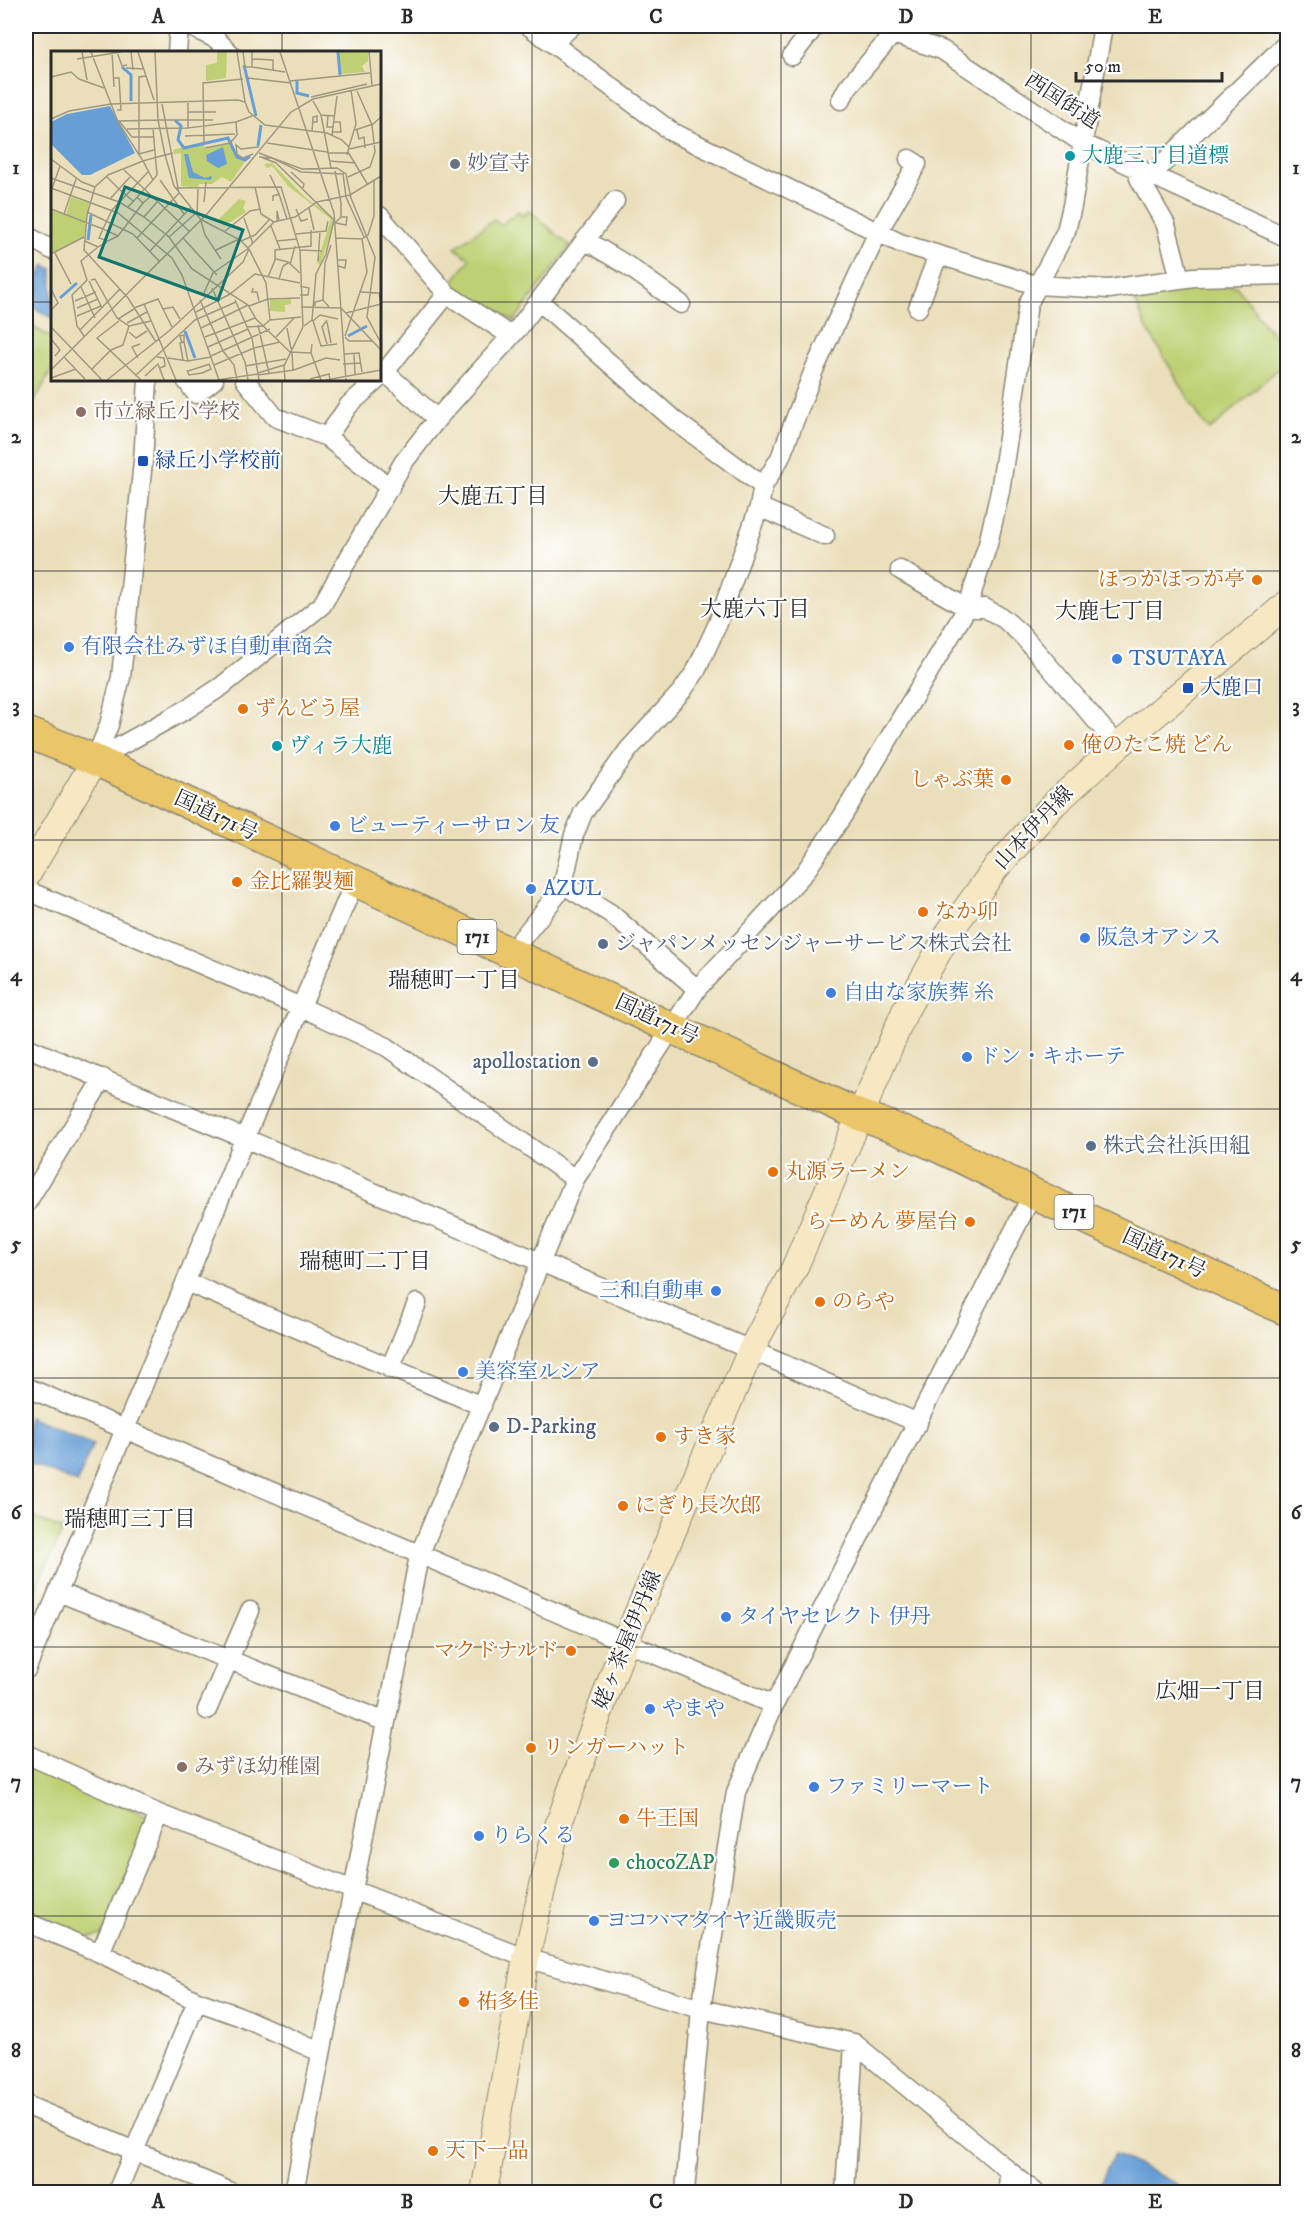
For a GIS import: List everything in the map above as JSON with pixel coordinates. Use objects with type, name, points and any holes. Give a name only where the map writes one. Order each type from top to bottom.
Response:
[{"type":"highway","name":"国道171号","points":[[26,732],[95,760],[672,1026],[859,1115],[898,1128],[962,1156],[1033,1193],[1287,1311]]},
{"type":"main road","name":"山本伊丹線","points":[[859,1115],[904,1011],[950,931],[995,869],[1046,812],[1118,746],[1287,603]]},
{"type":"main road","points":[[29,863],[95,760]]},
{"type":"main road","name":"姥ヶ茶屋伊丹線","points":[[484,2193],[526,1958],[555,1834],[625,1641],[751,1350],[794,1269],[859,1115]]},
{"type":"street","points":[[177,51],[179,26]]},
{"type":"street","points":[[189,26],[216,39],[228,51]]},
{"type":"street","points":[[529,26],[672,132],[878,232],[938,255],[1036,285],[1108,289],[1180,279],[1287,275]]},
{"type":"street","points":[[553,43],[572,26]]},
{"type":"street","points":[[792,56],[815,26]]},
{"type":"street","points":[[294,2193],[419,1556],[575,1179],[697,989],[806,872],[842,817],[967,608],[988,544],[1000,491],[1028,304],[1066,231],[1084,144],[1103,26]]},
{"type":"street","points":[[841,100],[888,30]]},
{"type":"street","name":"西国街道","points":[[888,30],[942,50],[1084,144],[1287,238]]},
{"type":"street","points":[[1180,279],[1166,225],[1139,178],[1287,42]]},
{"type":"street","points":[[511,952],[556,896],[562,884],[574,835],[583,813],[629,749],[682,691],[696,672],[718,623],[759,507],[763,486],[780,458],[814,370],[878,232],[917,164]]},
{"type":"street","points":[[95,760],[205,698],[305,621],[322,605],[403,463],[437,419],[512,336],[615,201]]},
{"type":"street","points":[[381,217],[447,294],[512,336]]},
{"type":"street","points":[[26,235],[51,249]]},
{"type":"street","points":[[585,240],[628,266],[681,304]]},
{"type":"street","points":[[918,308],[938,255]]},
{"type":"street","points":[[437,419],[381,377],[447,294]]},
{"type":"street","points":[[539,302],[674,420],[763,486]]},
{"type":"street","points":[[95,760],[109,725],[121,677],[143,461],[148,381]]},
{"type":"street","points":[[187,381],[196,394],[213,381]]},
{"type":"street","points":[[246,381],[275,417],[327,437],[390,488]]},
{"type":"street","points":[[327,437],[349,405],[376,381]]},
{"type":"street","points":[[759,507],[825,536]]},
{"type":"street","points":[[900,570],[967,608],[985,608],[1010,624],[1118,746]]},
{"type":"street","points":[[26,1670],[244,1140],[355,881]]},
{"type":"street","points":[[562,884],[610,913],[697,989]]},
{"type":"street","points":[[26,890],[301,1007],[387,1047],[575,1179]]},
{"type":"street","points":[[26,1047],[751,1350],[918,1423]]},
{"type":"street","points":[[26,1204],[31,1181],[103,1078]]},
{"type":"street","points":[[685,2193],[701,2009],[736,1792],[774,1705],[1033,1193]]},
{"type":"street","points":[[186,1282],[390,1370],[482,1406]]},
{"type":"street","points":[[390,1370],[417,1303]]},
{"type":"street","points":[[26,1387],[774,1705]]},
{"type":"street","points":[[58,1592],[386,1722]]},
{"type":"street","points":[[207,1710],[250,1611]]},
{"type":"street","points":[[26,1754],[159,1814],[526,1958],[701,2009],[854,2043],[1035,2193]]},
{"type":"street","points":[[100,1953],[159,1814]]},
{"type":"street","points":[[26,1922],[100,1953],[197,2001],[239,2016],[320,2052]]},
{"type":"street","points":[[117,2193],[197,2001]]},
{"type":"street","points":[[845,2193],[854,2043]]},
{"type":"street","points":[[26,2105],[133,2153],[231,2193]]},
{"type":"street","points":[[1008,2193],[1010,2171]]},
{"type":"green space","points":[[529,210],[570,246],[514,321],[456,288],[452,283],[470,259],[455,248],[494,219],[501,225],[518,211],[523,216]]},
{"type":"green space","points":[[1181,283],[1236,286],[1287,353],[1287,361],[1210,430],[1203,423],[1146,327],[1130,289]]},
{"type":"green space","points":[[26,323],[51,337],[51,371],[26,418]]},
{"type":"green space","points":[[26,1515],[63,1530],[26,1609]]},
{"type":"green space","points":[[26,1760],[150,1817],[103,1935],[89,1938],[26,1914]]},
{"type":"water","points":[[45,265],[51,268],[51,317],[26,303]]},
{"type":"water","points":[[28,1417],[93,1444],[77,1483],[26,1462]]},
{"type":"water","points":[[1114,2154],[1178,2184],[1174,2192],[1096,2192]]},
{"type":"place","name":"大鹿三丁目道標","points":[[1070,156]]},
{"type":"place","name":"妙宣寺","points":[[455,164]]},
{"type":"place","name":"市立緑丘小学校","points":[[81,412]]},
{"type":"place","name":"緑丘小学校前","points":[[143,461]]},
{"type":"place","name":"ほっかほっか亭","points":[[1257,580]]},
{"type":"place","name":"有限会社みずほ自動車商会","points":[[69,647]]},
{"type":"place","name":"TSUTAYA","points":[[1117,659]]},
{"type":"place","name":"大鹿口","points":[[1188,688]]},
{"type":"place","name":"ずんどう屋","points":[[243,709]]},
{"type":"place","name":"俺のたこ焼 どん","points":[[1069,745]]},
{"type":"place","name":"ヴィラ大鹿","points":[[277,746]]},
{"type":"place","name":"しゃぶ葉","points":[[1006,780]]},
{"type":"place","name":"ビューティーサロン 友","points":[[335,826]]},
{"type":"place","name":"金比羅製麺","points":[[237,882]]},
{"type":"place","name":"AZUL","points":[[531,889]]},
{"type":"place","name":"なか卯","points":[[923,912]]},
{"type":"place","name":"阪急オアシス","points":[[1085,938]]},
{"type":"place","name":"ジャパンメッセンジャーサービス株式会社","points":[[603,944]]},
{"type":"place","name":"自由な家族葬 糸","points":[[831,993]]},
{"type":"place","name":"ドン・キホーテ","points":[[967,1057]]},
{"type":"place","name":"apollostation","points":[[593,1062]]},
{"type":"place","name":"株式会社浜田組","points":[[1091,1146]]},
{"type":"place","name":"丸源ラーメン","points":[[773,1172]]},
{"type":"place","name":"らーめん 夢屋台","points":[[970,1222]]},
{"type":"place","name":"三和自動車","points":[[716,1291]]},
{"type":"place","name":"のらや","points":[[820,1302]]},
{"type":"place","name":"美容室ルシア","points":[[463,1372]]},
{"type":"place","name":"D-Parking","points":[[494,1427]]},
{"type":"place","name":"すき家","points":[[661,1437]]},
{"type":"place","name":"にぎり長次郎","points":[[623,1506]]},
{"type":"place","name":"タイヤセレクト 伊丹","points":[[726,1617]]},
{"type":"place","name":"マクドナルド","points":[[571,1651]]},
{"type":"place","name":"やまや","points":[[650,1709]]},
{"type":"place","name":"リンガーハット","points":[[531,1748]]},
{"type":"place","name":"みずほ幼稚園","points":[[182,1767]]},
{"type":"place","name":"ファミリーマート","points":[[814,1787]]},
{"type":"place","name":"牛王国","points":[[624,1819]]},
{"type":"place","name":"りらくる","points":[[479,1836]]},
{"type":"place","name":"chocoZAP","points":[[614,1863]]},
{"type":"place","name":"ヨコハマタイヤ近畿販売","points":[[594,1921]]},
{"type":"place","name":"祐多佳","points":[[464,2002]]},
{"type":"place","name":"天下一品","points":[[433,2151]]},
{"type":"district","name":"大鹿五丁目","points":[[493,496]]},
{"type":"district","name":"大鹿六丁目","points":[[755,609]]},
{"type":"district","name":"大鹿七丁目","points":[[1110,611]]},
{"type":"district","name":"瑞穂町一丁目","points":[[454,980]]},
{"type":"district","name":"瑞穂町二丁目","points":[[365,1261]]},
{"type":"district","name":"瑞穂町三丁目","points":[[130,1519]]},
{"type":"district","name":"広畑一丁目","points":[[1210,1691]]}]
